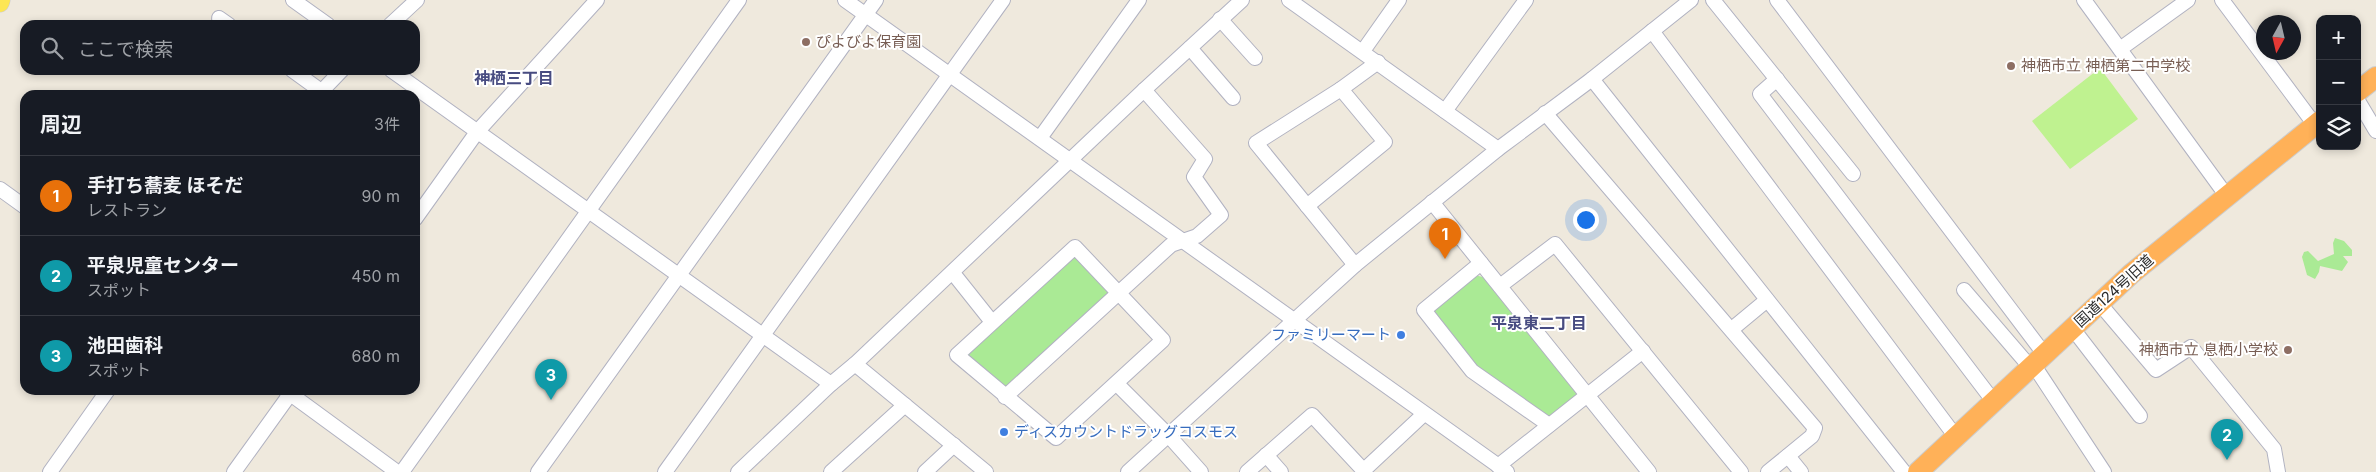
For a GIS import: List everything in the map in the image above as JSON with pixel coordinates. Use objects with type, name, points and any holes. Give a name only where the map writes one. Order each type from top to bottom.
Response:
[{"type":"highway","points":[[2361,89],[2376,77]]},
{"type":"highway","name":"国道124号旧道","points":[[1918,472],[2131,274],[2316,124]]},
{"type":"street","points":[[293,0],[321,20]]},
{"type":"street","points":[[395,20],[417,0]]},
{"type":"street","points":[[420,212],[477,132],[596,0]]},
{"type":"street","points":[[402,472],[739,0]]},
{"type":"street","points":[[845,0],[1503,469],[1549,426],[1643,351]]},
{"type":"street","points":[[538,472],[876,0]]},
{"type":"street","points":[[665,472],[1003,0]]},
{"type":"street","points":[[1040,138],[1139,0]]},
{"type":"street","points":[[738,472],[953,273],[1144,90],[1242,0]]},
{"type":"street","points":[[1289,0],[1498,149]]},
{"type":"street","points":[[1363,51],[1399,0]]},
{"type":"street","points":[[1445,111],[1526,0]]},
{"type":"street","points":[[1128,472],[1355,266],[1498,149],[1592,79],[1691,0]]},
{"type":"street","points":[[1713,0],[1853,174]]},
{"type":"street","points":[[1776,0],[2038,362],[2037,370],[2104,472]]},
{"type":"street","points":[[2084,0],[2226,195]]},
{"type":"street","points":[[2120,49],[2188,0]]},
{"type":"street","points":[[2222,0],[2316,122]]},
{"type":"street","points":[[1220,20],[1255,58]]},
{"type":"street","points":[[1652,31],[1956,437]]},
{"type":"street","points":[[1190,48],[1233,98]]},
{"type":"street","points":[[1355,266],[1256,143],[1341,89],[1378,62]]},
{"type":"street","points":[[298,75],[316,90]]},
{"type":"street","points":[[323,90],[337,75]]},
{"type":"street","points":[[398,75],[419,90]]},
{"type":"street","points":[[1592,79],[1904,472]]},
{"type":"street","points":[[1777,80],[1760,94],[1994,402]]},
{"type":"street","points":[[1307,206],[1385,142],[1341,89]]},
{"type":"street","points":[[1005,397],[1171,245],[1196,236],[1221,215],[1194,177],[1205,159],[1144,90]]},
{"type":"street","points":[[420,91],[831,384]]},
{"type":"street","points":[[2361,105],[2376,131]]},
{"type":"street","points":[[1544,113],[1815,428],[1812,436],[1768,472]]},
{"type":"street","points":[[0,189],[20,203]]},
{"type":"street","points":[[1432,202],[1649,472]]},
{"type":"street","points":[[1500,286],[1555,244],[1741,472]]},
{"type":"street","points":[[1075,247],[1120,292],[1163,340],[1056,438],[957,355],[992,322],[1075,247]]},
{"type":"street","points":[[1481,264],[1424,310],[1472,371],[1549,426]]},
{"type":"street","points":[[953,273],[992,322]]},
{"type":"street","points":[[1964,290],[2038,362]]},
{"type":"street","points":[[1732,330],[1767,300]]},
{"type":"street","points":[[2100,304],[2156,370],[2191,347],[2274,449],[2278,472]]},
{"type":"street","points":[[2073,329],[2140,416]]},
{"type":"street","points":[[855,364],[986,472]]},
{"type":"street","points":[[1116,384],[1169,436],[1200,472]]},
{"type":"street","points":[[50,472],[104,395]]},
{"type":"street","points":[[234,472],[286,395]]},
{"type":"street","points":[[294,395],[397,472]]},
{"type":"street","points":[[831,472],[905,404]]},
{"type":"street","points":[[1247,472],[1312,415],[1364,471],[1424,414]]},
{"type":"street","points":[[925,472],[954,445]]},
{"type":"street","points":[[1266,455],[1281,472]]},
{"type":"street","points":[[1788,456],[1801,472]]},
{"type":"green space","points":[[2100,68],[2138,119],[2070,169],[2032,121]]},
{"type":"green space","points":[[2335,238],[2344,241],[2352,250],[2352,256],[2343,256],[2348,262],[2342,271],[2320,266],[2315,279],[2307,275],[2302,257],[2304,252],[2308,251],[2318,261],[2334,254],[2333,243]]},
{"type":"green space","points":[[1074,252],[1110,292],[1005,390],[965,355]]},
{"type":"green space","points":[[1475,275],[1486,278],[1576,392],[1576,396],[1549,417],[1474,365],[1435,314],[1434,309]]},
{"type":"place","name":"ぴよびよ保育園","points":[[806,42]]},
{"type":"place","name":"神栖市立 神栖第二中学校","points":[[2011,66]]},
{"type":"place","name":"手打ち蕎麦 ほそだ","points":[[1445,259]]},
{"type":"place","name":"ファミリーマート","points":[[1401,335]]},
{"type":"place","name":"神栖市立 息栖小学校","points":[[2288,350]]},
{"type":"place","name":"池田歯科","points":[[551,400]]},
{"type":"place","name":"ディスカウントドラッグコスモス","points":[[1004,432]]},
{"type":"place","name":"平泉児童センター","points":[[2227,460]]},
{"type":"district","name":"神栖三丁目","points":[[514,78]]},
{"type":"district","name":"平泉東二丁目","points":[[1539,323]]}]
